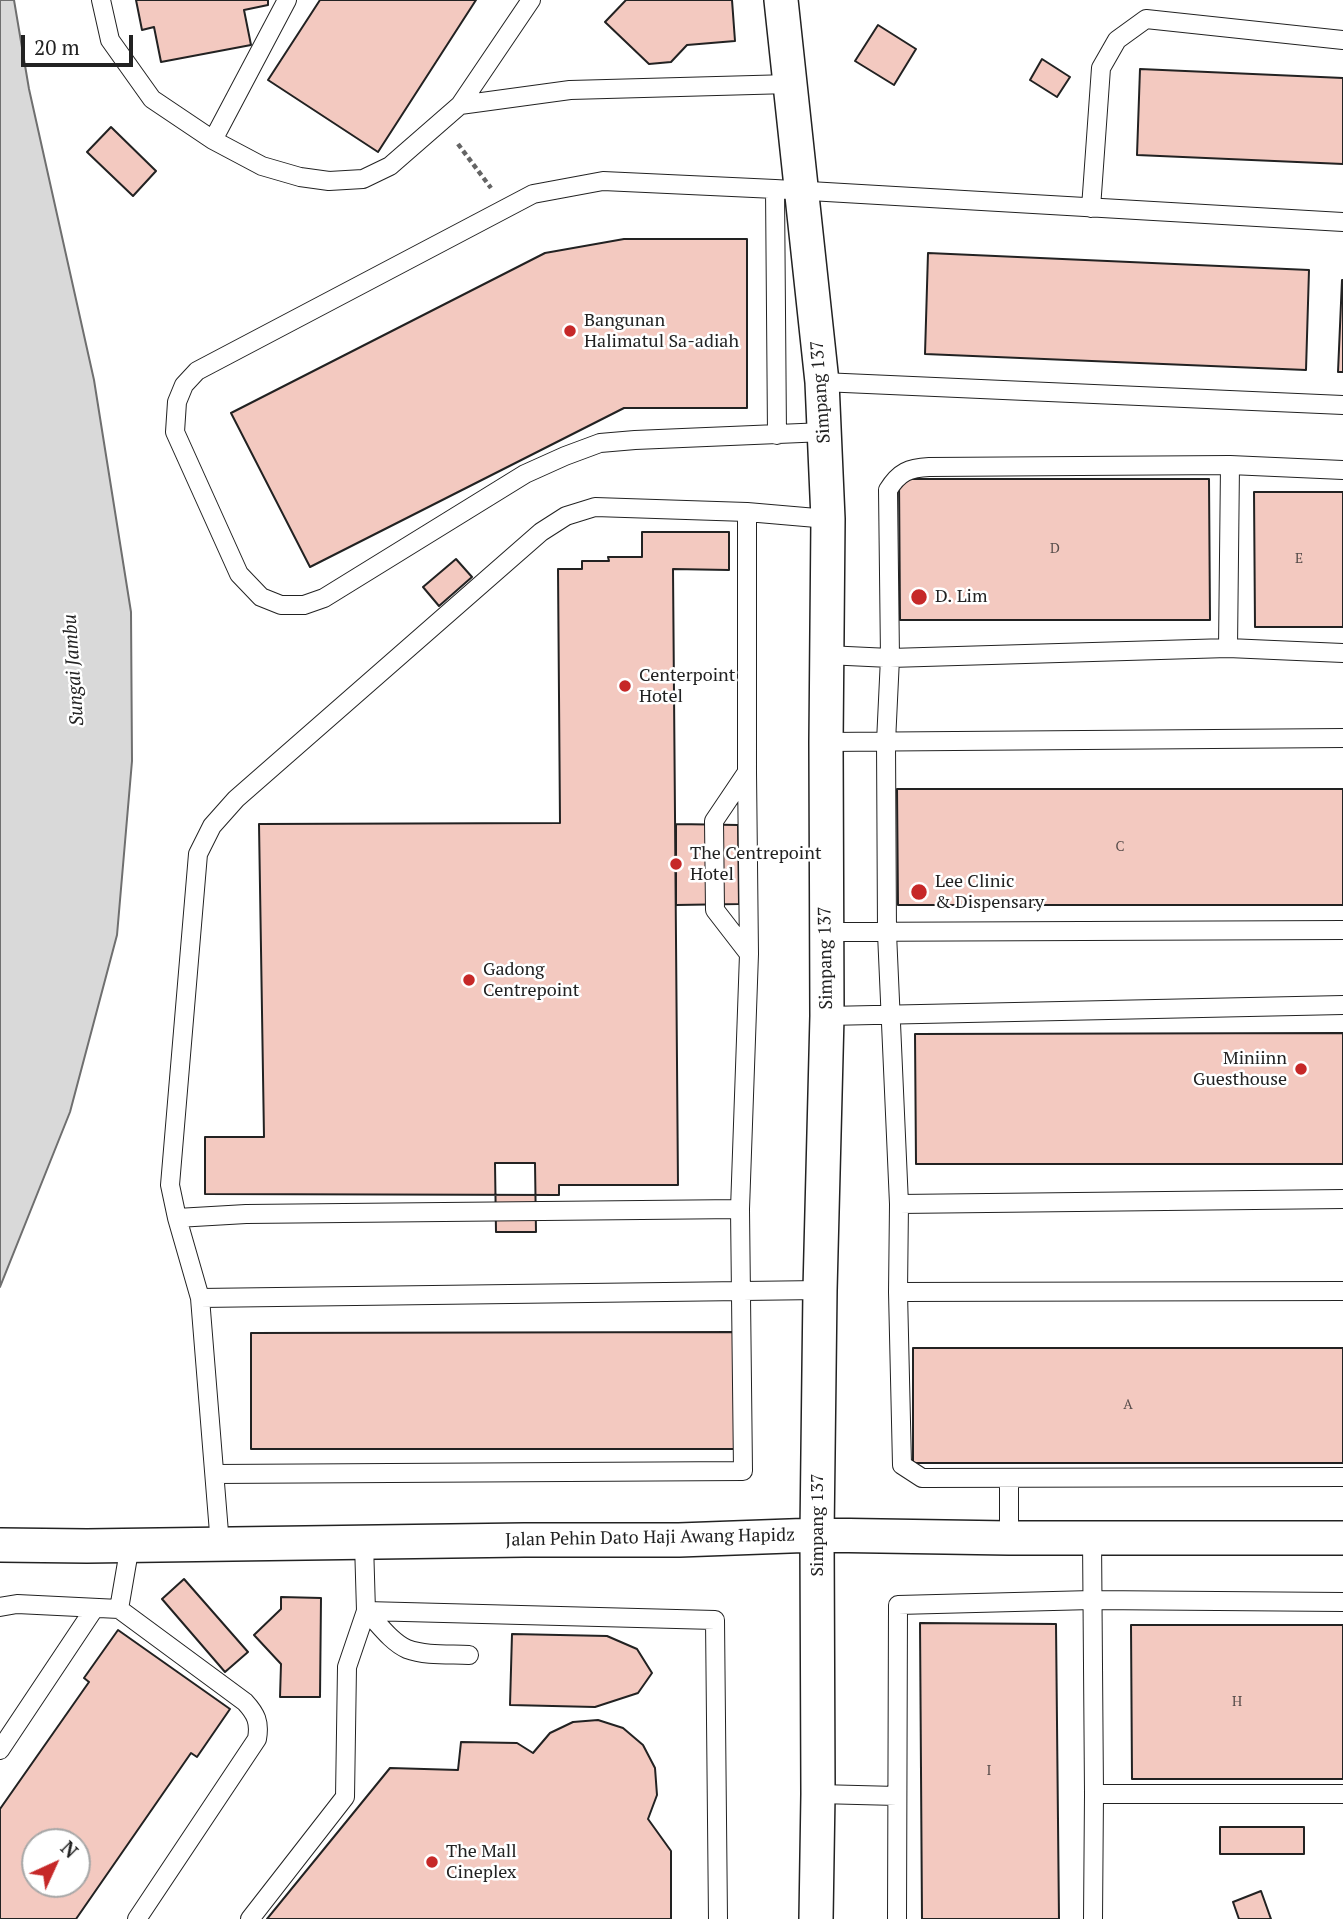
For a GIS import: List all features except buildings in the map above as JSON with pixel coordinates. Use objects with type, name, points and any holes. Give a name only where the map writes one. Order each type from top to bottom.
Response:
[{"type":"street","name":"Simpang 137","points":[[781,0],[790,84],[789,190],[822,382],[828,519],[827,1016],[817,1535],[816,1919]]},
{"type":"street","name":"Jalan Pehin Dato Haji Awang Hapidz","points":[[0,1545],[679,1540],[817,1535],[1343,1538]]},
{"type":"lane","points":[[101,0],[110,40],[152,99],[213,140],[262,166],[300,177],[330,181],[363,178],[390,166],[460,104],[531,0]]},
{"type":"lane","points":[[213,140],[287,0]]},
{"type":"lane","points":[[1091,208],[1101,68],[1117,40],[1146,19],[1343,40]]},
{"type":"lane","points":[[460,104],[570,90],[790,84]]},
{"type":"lane","points":[[825,432],[600,443],[525,474],[324,598],[304,605],[281,605],[261,597],[239,574],[175,432],[177,402],[184,385],[197,371],[533,194],[603,181],[1343,222]]},
{"type":"lane","points":[[777,435],[789,190]]},
{"type":"lane","points":[[822,382],[1343,405]]},
{"type":"lane","points":[[1343,470],[1230,465],[916,467],[905,471],[895,478],[888,490],[890,658],[886,742],[887,933],[899,1204],[902,1465],[922,1478],[1343,1477]]},
{"type":"lane","points":[[1228,648],[1230,465]]},
{"type":"lane","points":[[220,1545],[200,1297],[170,1185],[198,854],[212,826],[236,799],[541,532],[566,516],[595,508],[747,512],[828,519]]},
{"type":"lane","points":[[215,1475],[743,1471],[740,1209],[750,954],[747,512]]},
{"type":"lane","points":[[826,655],[890,658],[1228,648],[1343,653]]},
{"type":"lane","points":[[826,742],[1343,738]]},
{"type":"lane","points":[[747,772],[714,821],[715,909],[750,954]]},
{"type":"lane","points":[[826,932],[1343,930]]},
{"type":"lane","points":[[827,1016],[1343,1005]]},
{"type":"lane","points":[[899,1204],[1343,1199]]},
{"type":"lane","points":[[177,1218],[246,1214],[740,1209]]},
{"type":"lane","points":[[200,1297],[820,1290]]},
{"type":"lane","points":[[898,1292],[1343,1291]]},
{"type":"lane","points":[[1009,1479],[1009,1538]]},
{"type":"lane","points":[[1092,1538],[1093,1919]]},
{"type":"lane","points":[[250,1919],[345,1797],[347,1667],[366,1611],[364,1543]]},
{"type":"lane","points":[[119,1609],[130,1545]]},
{"type":"lane","points":[[897,1919],[898,1605],[1092,1600],[1343,1602]]},
{"type":"lane","points":[[0,1607],[17,1604],[119,1609],[245,1702],[258,1721],[257,1739],[137,1919]]},
{"type":"lane","points":[[0,1750],[94,1609]]},
{"type":"lane","points":[[366,1611],[405,1648],[422,1653],[468,1655]]},
{"type":"lane","points":[[366,1611],[715,1620],[718,1919]]},
{"type":"lane","points":[[818,1794],[897,1796]]},
{"type":"lane","points":[[1094,1794],[1343,1794]]},
{"type":"path","points":[[441,121],[506,209]]},
{"type":"water","name":"Sungai Jambu","points":[[0,0],[14,0],[29,89],[94,380],[131,612],[132,761],[117,935],[70,1112],[0,1287]]},
{"type":"place","name":"Bangunan Halimatul Sa-adiah","points":[[570,331]]},
{"type":"place","name":"D. Lim","points":[[919,597]]},
{"type":"place","name":"Centerpoint Hotel","points":[[625,686]]},
{"type":"place","name":"The Centrepoint Hotel","points":[[676,864]]},
{"type":"place","name":"Lee Clinic & Dispensary","points":[[919,892]]},
{"type":"place","name":"Gadong Centrepoint","points":[[469,980]]},
{"type":"place","name":"Miniinn Guesthouse","points":[[1301,1069]]},
{"type":"place","name":"The Mall Cineplex","points":[[432,1862]]}]
